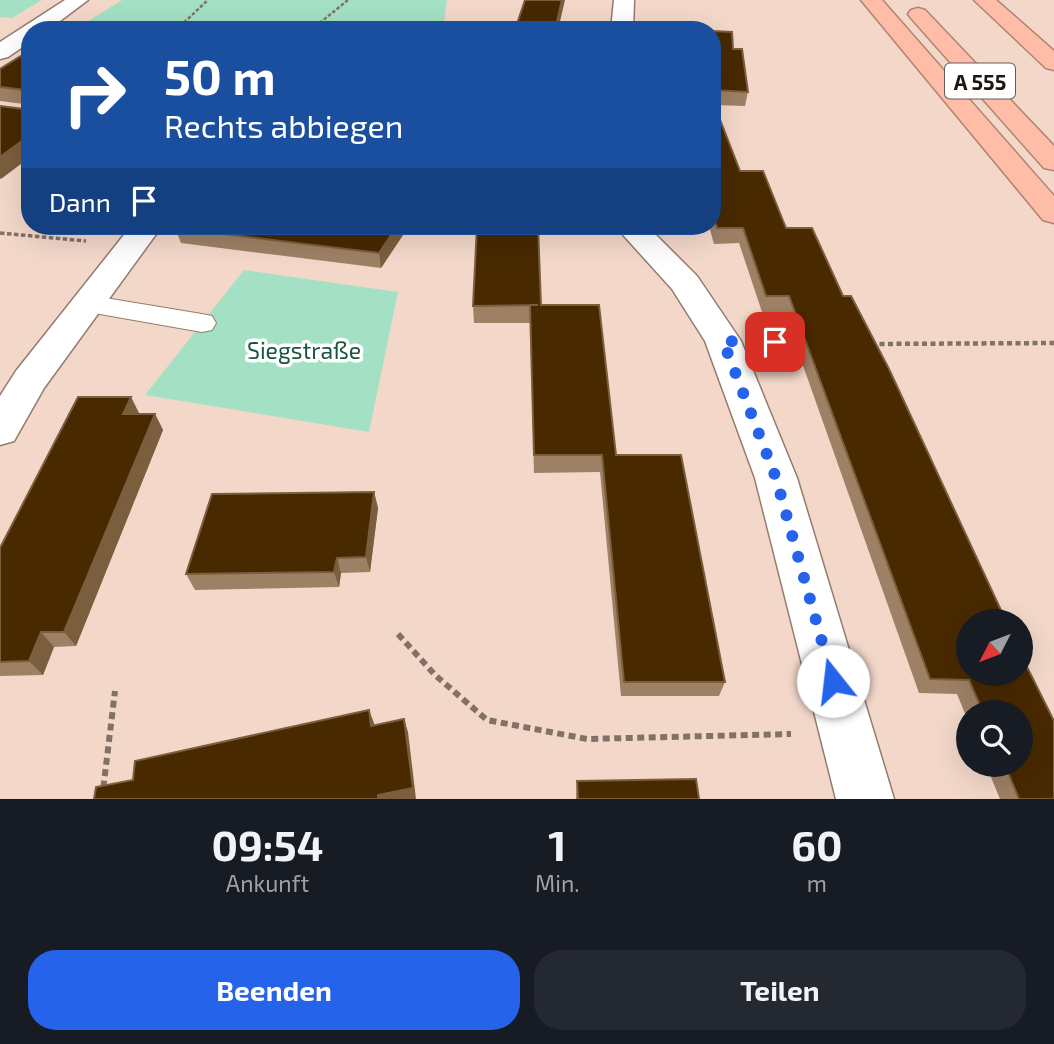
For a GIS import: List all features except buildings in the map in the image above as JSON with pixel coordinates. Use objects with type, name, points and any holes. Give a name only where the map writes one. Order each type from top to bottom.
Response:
[{"type":"highway","points":[[871,0],[1054,214]]},
{"type":"highway","name":"A 555","points":[[905,0],[1054,162]]},
{"type":"highway","name":"A 555","points":[[984,0],[1054,63]]},
{"type":"street","points":[[47,21],[78,0]]},
{"type":"street","points":[[623,21],[624,0]]},
{"type":"street","points":[[0,52],[21,38]]},
{"type":"street","points":[[639,235],[685,283],[723,341],[776,478],[865,799]]},
{"type":"street","points":[[0,430],[15,380],[87,304],[138,236]]},
{"type":"lane","points":[[87,304],[202,323]]},
{"type":"path","points":[[186,21],[208,0]]},
{"type":"path","points":[[322,21],[348,0]]},
{"type":"path","points":[[0,233],[21,233]]},
{"type":"path","points":[[92,235],[138,236]]},
{"type":"path","points":[[723,341],[800,342]]},
{"type":"path","points":[[865,344],[1054,343]]},
{"type":"path","points":[[397,634],[435,675],[487,720],[587,738],[847,732]]},
{"type":"path","points":[[102,799],[115,691]]},
{"type":"green space","points":[[0,0],[42,0],[12,18],[0,17]]},
{"type":"green space","points":[[122,0],[447,0],[444,21],[88,21]]},
{"type":"green space","name":"Siegstraße","points":[[244,270],[398,292],[369,432],[145,395]]},
{"type":"route","points":[[775,342],[723,341],[776,478],[833,681]]}]
